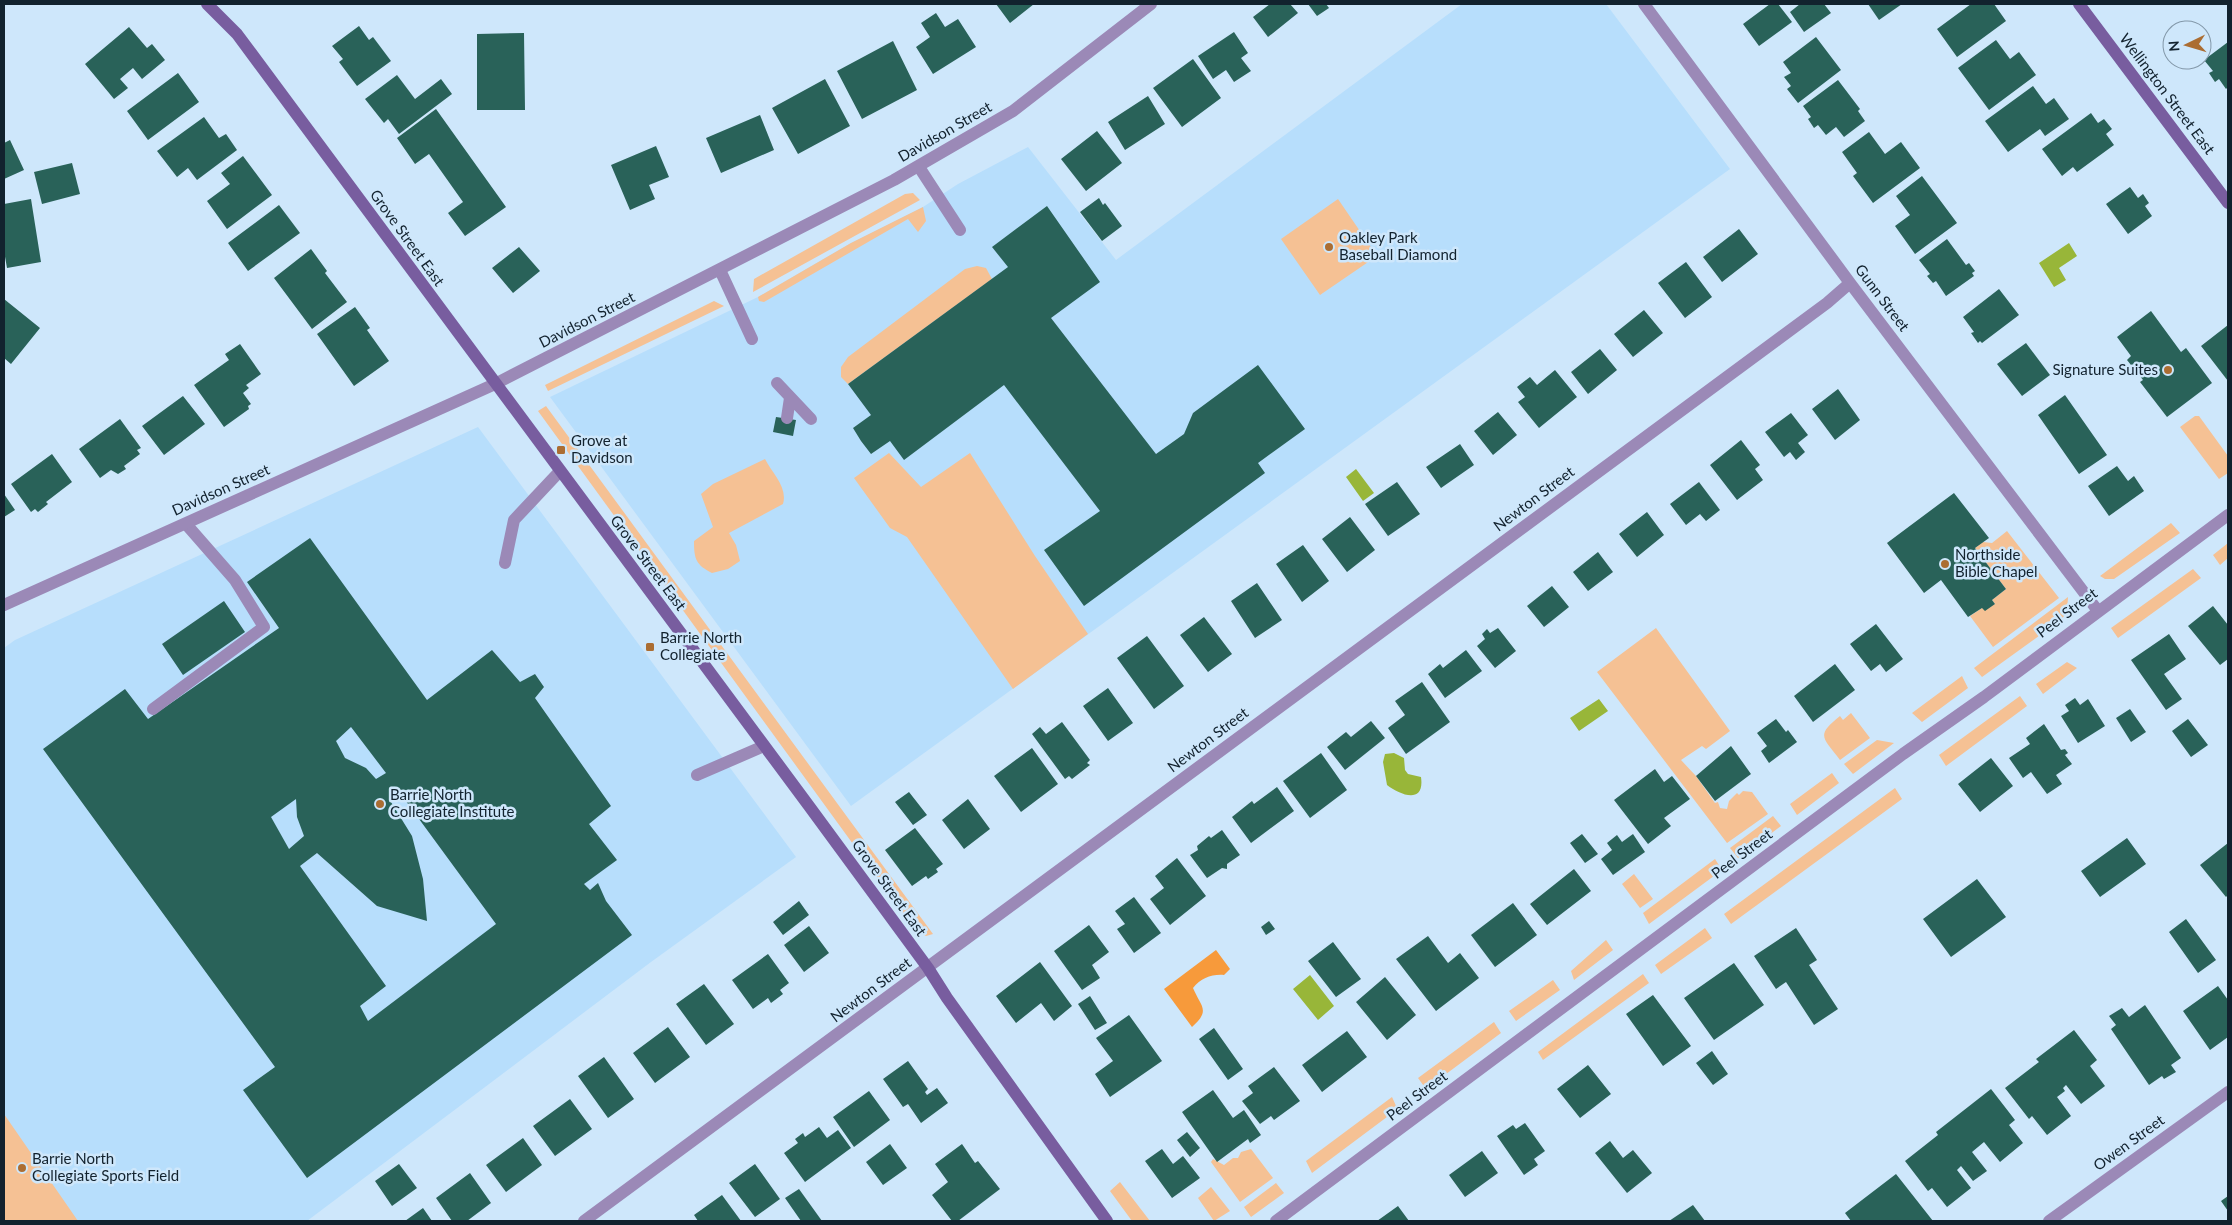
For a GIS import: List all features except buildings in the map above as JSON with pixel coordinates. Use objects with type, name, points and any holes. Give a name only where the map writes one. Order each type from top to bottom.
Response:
[{"type":"street","name":"Grove Street East","points":[[207,4],[237,34],[764,746],[928,968],[947,998],[1107,1221]]},
{"type":"street","name":"Davidson Street","points":[[4,605],[495,384],[919,167],[1013,111],[1151,4]]},
{"type":"street","name":"Gunn Street","points":[[1644,4],[1850,283],[2098,611]]},
{"type":"street","name":"Wellington Street East","points":[[2079,4],[2228,203]]},
{"type":"street","points":[[919,167],[960,230]]},
{"type":"street","points":[[720,270],[752,339]]},
{"type":"street","name":"Newton Street","points":[[584,1221],[1827,303],[1850,283]]},
{"type":"street","points":[[777,383],[811,419]]},
{"type":"street","points":[[787,418],[790,398]]},
{"type":"street","points":[[504,563],[514,520],[560,471]]},
{"type":"street","name":"Peel Street","points":[[1276,1221],[2228,515]]},
{"type":"street","points":[[153,709],[264,627],[235,580],[186,524]]},
{"type":"street","points":[[697,775],[764,746]]},
{"type":"street","name":"Owen Street","points":[[2050,1221],[2228,1092]]},
{"type":"shaded area","points":[[1462,4],[1606,4],[1730,169],[851,806],[550,397],[758,297],[851,243],[923,207],[958,184],[1028,147],[1116,260]]},
{"type":"shaded area","points":[[913,193],[920,200],[753,292],[754,279],[905,194]]},
{"type":"shaded area","name":"Oakley Park Baseball Diamond","points":[[1338,199],[1377,256],[1320,295],[1281,239]]},
{"type":"shaded area","points":[[923,207],[926,221],[918,232],[908,219],[764,302],[759,301],[758,297],[851,243]]},
{"type":"shaded area","points":[[2069,243],[2077,256],[2059,268],[2066,280],[2054,287],[2039,263]]},
{"type":"shaded area","points":[[977,266],[986,268],[992,279],[848,384],[841,377],[841,367],[848,357],[965,269]]},
{"type":"shaded area","points":[[714,301],[724,306],[548,391],[545,385]]},
{"type":"shaded area","points":[[546,406],[933,934],[926,936],[917,932],[538,411]]},
{"type":"shaded area","points":[[2195,416],[2199,416],[2228,456],[2228,473],[2219,479],[2180,427]]},
{"type":"shaded area","name":"Barrie North Collegiate Institute","points":[[478,427],[796,857],[651,962],[307,1221],[4,1221],[4,648],[15,640]]},
{"type":"shaded area","points":[[889,453],[921,487],[970,453],[1035,556],[1088,634],[1013,689],[907,537],[890,528],[854,478]]},
{"type":"shaded area","points":[[765,459],[781,486],[784,498],[783,504],[729,533],[736,545],[740,561],[728,569],[712,573],[702,567],[695,557],[694,541],[713,527],[701,494],[713,484]]},
{"type":"shaded area","points":[[1356,469],[1374,493],[1363,501],[1346,477]]},
{"type":"shaded area","points":[[2171,523],[2180,533],[2114,579],[2105,579],[2100,576]]},
{"type":"shaded area","points":[[2007,531],[2059,598],[1993,647],[1970,616],[1982,608],[1995,604],[1992,600],[2006,589],[1975,548],[1983,542],[1992,543]]},
{"type":"shaded area","points":[[2228,543],[2228,558],[2220,565],[2213,555]]},
{"type":"shaded area","points":[[2193,569],[2201,578],[2118,638],[2111,628]]},
{"type":"shaded area","points":[[2068,597],[2067,612],[2061,620],[1982,677],[1974,668]]},
{"type":"shaded area","points":[[1656,628],[1730,731],[1706,749],[1702,746],[1681,760],[1696,776],[1715,803],[1718,802],[1720,808],[1727,809],[1729,801],[1737,793],[1739,795],[1743,791],[1752,792],[1768,814],[1727,843],[1597,672]]},
{"type":"shaded area","points":[[2067,662],[2077,668],[2043,694],[2036,684]]},
{"type":"shaded area","points":[[1962,676],[1968,688],[1922,722],[1912,713]]},
{"type":"shaded area","points":[[2020,696],[2027,706],[1946,766],[1939,755]]},
{"type":"shaded area","points":[[1599,699],[1608,711],[1579,731],[1570,718]]},
{"type":"shaded area","points":[[1851,713],[1870,738],[1840,760],[1824,737],[1827,728],[1832,723],[1840,716],[1843,720]]},
{"type":"shaded area","points":[[1877,740],[1894,743],[1853,774],[1844,764]]},
{"type":"shaded area","points":[[1394,753],[1404,758],[1405,770],[1408,774],[1421,777],[1421,786],[1415,794],[1410,795],[1398,792],[1387,785],[1383,762],[1385,754]]},
{"type":"shaded area","points":[[1832,773],[1839,783],[1797,815],[1790,804]]},
{"type":"shaded area","points":[[1895,788],[1902,799],[1731,924],[1724,914]]},
{"type":"shaded area","points":[[1773,816],[1781,826],[1738,858],[1730,848]]},
{"type":"shaded area","points":[[1715,859],[1722,870],[1649,924],[1643,913]]},
{"type":"shaded area","points":[[1634,874],[1653,899],[1640,908],[1622,884]]},
{"type":"shaded area","points":[[1705,928],[1712,938],[1661,974],[1655,965]]},
{"type":"shaded area","points":[[1606,940],[1613,950],[1574,980],[1571,971]]},
{"type":"shaded area","points":[[1216,950],[1230,969],[1224,975],[1215,975],[1203,979],[1193,988],[1203,1008],[1203,1012],[1192,1027],[1164,989]]},
{"type":"shaded area","points":[[1643,974],[1649,983],[1543,1060],[1538,1052]]},
{"type":"shaded area","points":[[1310,975],[1334,1006],[1318,1020],[1293,989]]},
{"type":"shaded area","points":[[1553,980],[1560,990],[1516,1021],[1509,1011]]},
{"type":"shaded area","points":[[1494,1022],[1501,1033],[1426,1089],[1418,1078]]},
{"type":"shaded area","points":[[1392,1097],[1397,1108],[1395,1111],[1312,1173],[1306,1161]]},
{"type":"shaded area","name":"Barrie North Collegiate Sports Field","points":[[4,1114],[78,1221],[4,1221]]},
{"type":"shaded area","points":[[1251,1149],[1273,1178],[1240,1202],[1211,1162],[1213,1159],[1224,1165],[1233,1158],[1238,1158],[1241,1152]]},
{"type":"shaded area","points":[[1120,1182],[1150,1221],[1132,1221],[1110,1191]]},
{"type":"shaded area","points":[[1276,1183],[1284,1193],[1251,1217],[1244,1207]]},
{"type":"shaded area","points":[[1211,1187],[1230,1211],[1214,1221],[1198,1198]]},
{"type":"place","name":"Oakley Park Baseball Diamond","points":[[1329,247]]},
{"type":"place","name":"Signature Suites","points":[[2168,370]]},
{"type":"place","name":"Grove at Davidson","points":[[561,450]]},
{"type":"place","name":"Northside Bible Chapel","points":[[1945,564]]},
{"type":"place","name":"Barrie North Collegiate","points":[[650,647]]},
{"type":"place","name":"Barrie North Collegiate Institute","points":[[380,804]]},
{"type":"place","name":"Barrie North Collegiate Sports Field","points":[[22,1168]]}]
